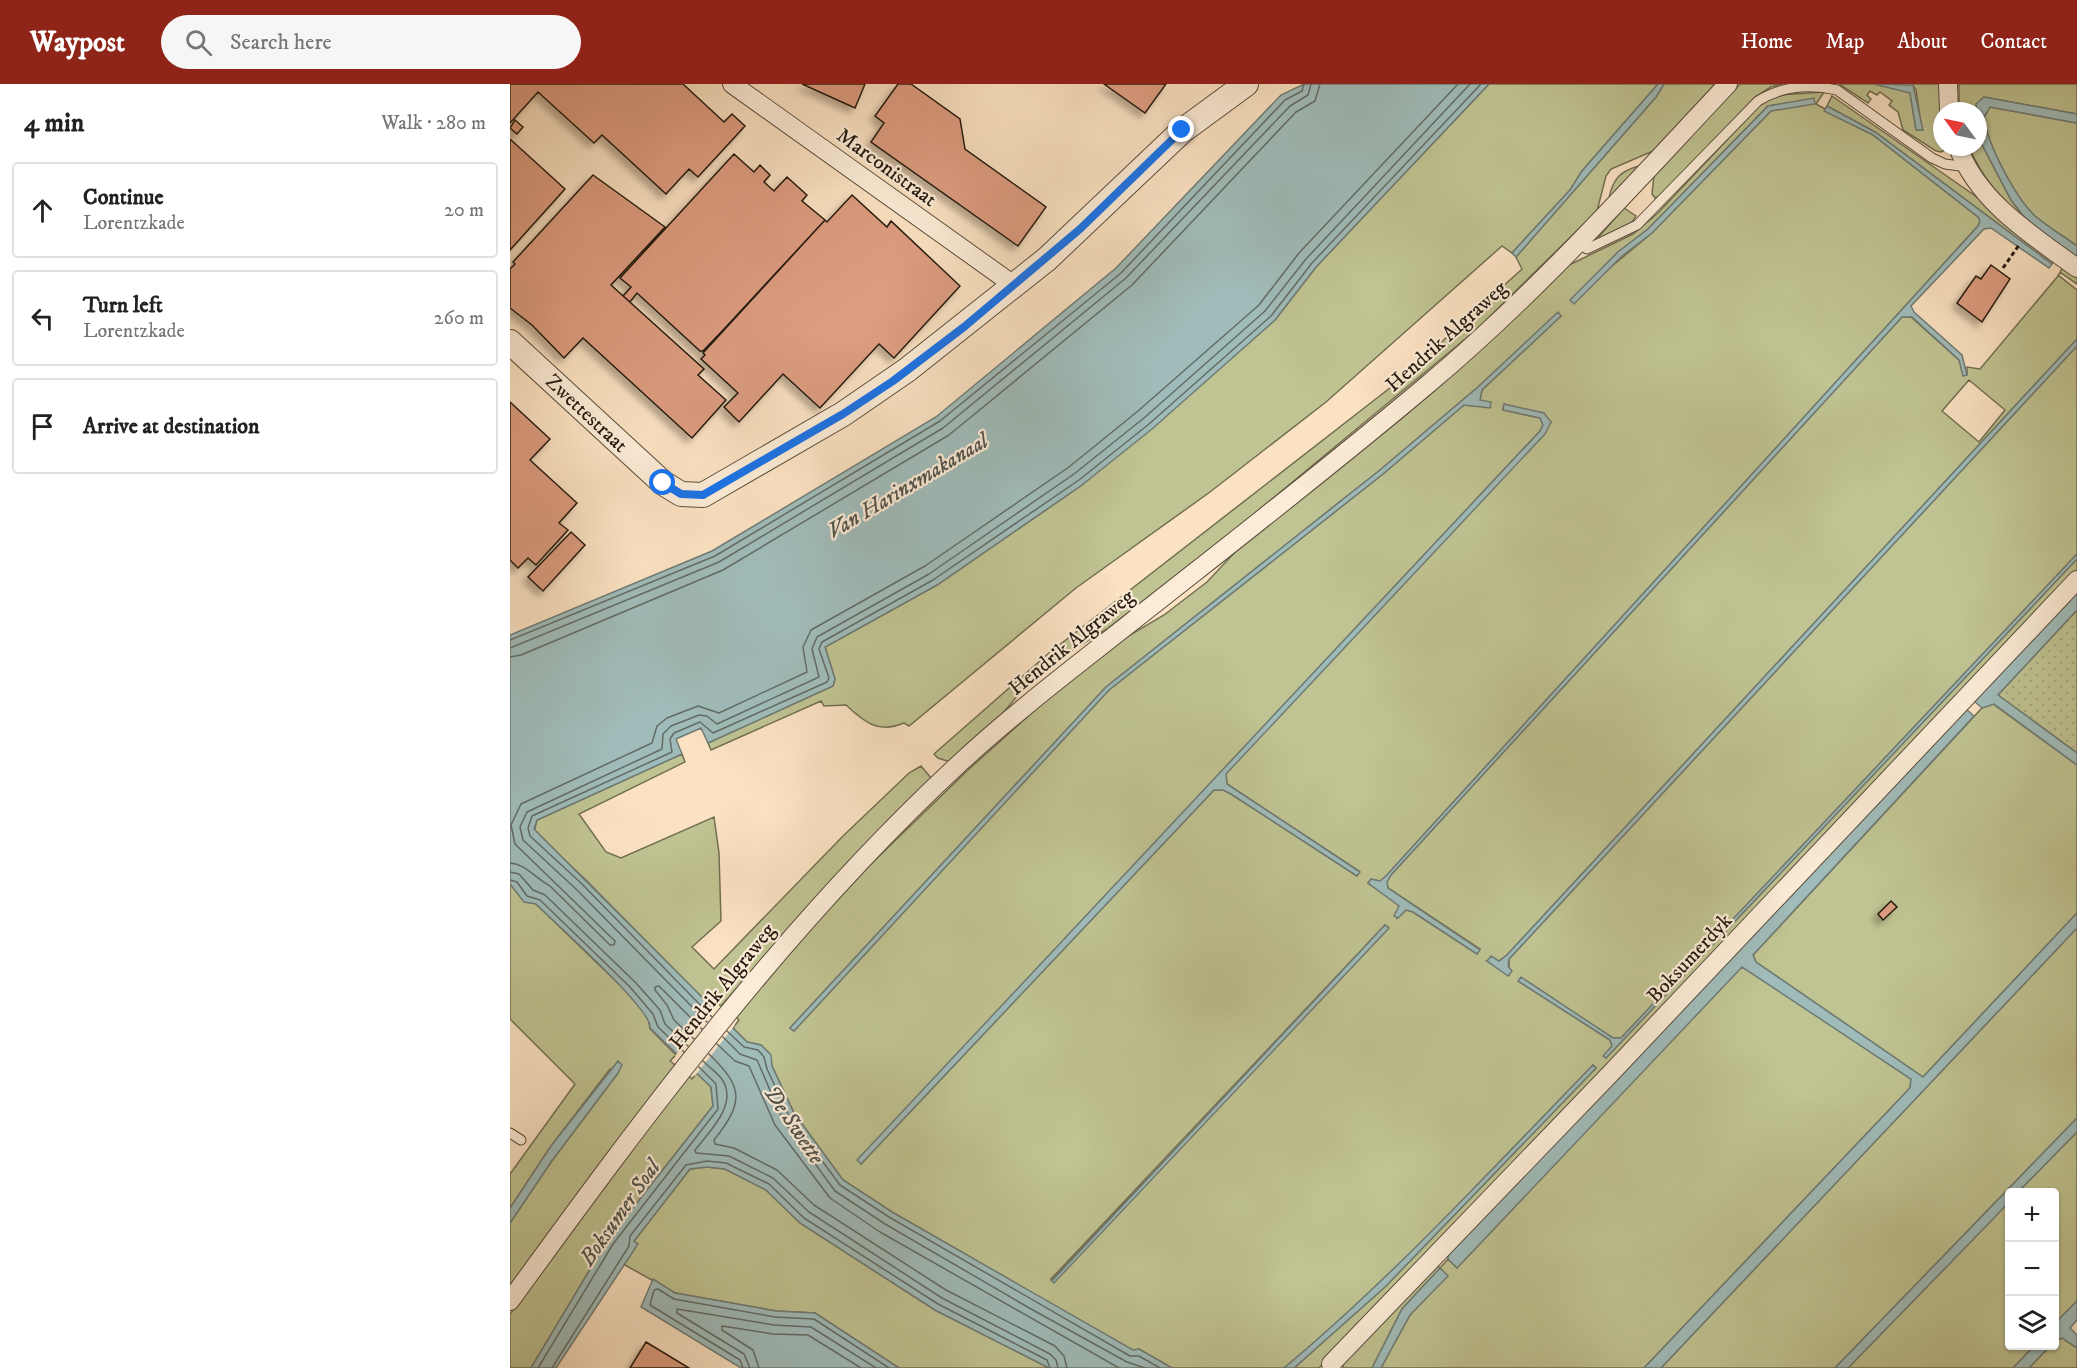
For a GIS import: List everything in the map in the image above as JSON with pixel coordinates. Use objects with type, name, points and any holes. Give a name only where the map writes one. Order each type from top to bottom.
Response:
[{"type":"street","name":"Marconistraat","points":[[732,84],[1015,286]]},
{"type":"street","name":"Zwettestraat","points":[[510,342],[663,483],[681,494],[692,496],[714,490],[880,390],[1015,286],[1080,229],[1173,138],[1246,84]]},
{"type":"street","name":"Hendrik Algraweg","points":[[510,1301],[729,1011],[854,868],[963,761],[1040,694],[1431,383],[1577,243],[1728,84]]},
{"type":"street","points":[[1948,84],[1949,102]]},
{"type":"street","points":[[1962,156],[1967,167],[1998,208],[2077,268]]},
{"type":"street","name":"Boksumerdyk","points":[[1332,1366],[2077,580]]},
{"type":"lane","points":[[1577,243],[1587,249],[1637,225],[1758,101],[1774,91],[1819,85],[1837,90],[1932,158],[1945,164],[1967,167]]},
{"type":"lane","points":[[510,1133],[521,1140]]},
{"type":"path","points":[[2003,268],[2016,250]]},
{"type":"green space","points":[[1489,84],[1658,84],[1582,171],[1570,190],[1512,253],[1502,246],[1326,402],[1210,492],[1076,588],[909,726],[904,723],[879,727],[859,717],[846,705],[824,706],[821,701],[711,750],[708,743],[833,686],[835,679],[825,647],[937,585],[1082,485],[1275,320],[1316,267]]},
{"type":"green space","points":[[1664,84],[1715,84],[1653,151],[1611,169],[1606,176],[1597,211],[1476,330],[1243,523],[1107,629],[1061,657],[1018,695],[993,725],[950,762],[934,754],[1049,653],[1395,384],[1522,269],[1516,257],[1656,97]]},
{"type":"green space","points":[[1740,84],[1782,84],[1771,87],[1755,97],[1662,195],[1655,198],[1652,194],[1654,175]]},
{"type":"green space","points":[[1839,84],[1874,84],[1907,90],[1910,93],[1916,129],[1922,130],[1916,90],[1912,84],[1942,84],[1942,102],[1933,102],[1933,149],[1903,130],[1898,112],[1889,105],[1892,101],[1880,92],[1877,95],[1870,91],[1867,95],[1871,99],[1868,103]]},
{"type":"green space","points":[[1959,84],[2077,84],[2077,114],[1984,97],[1979,102],[1959,102]]},
{"type":"green space","points":[[1824,92],[1816,104],[1873,135],[1978,217],[1980,221],[1978,226],[1386,876],[1380,881],[1371,879],[1368,883],[1397,903],[1399,906],[1397,918],[1406,910],[1413,912],[1477,954],[1480,949],[1388,888],[1387,882],[1391,875],[1902,317],[1911,317],[1959,360],[1967,375],[1967,367],[1980,369],[2058,275],[2077,290],[2077,339],[1507,955],[1499,961],[1487,961],[1509,975],[1509,959],[2077,346],[2077,554],[1621,1038],[1613,1038],[1518,981],[1610,1040],[1612,1046],[1604,1056],[1606,1058],[2077,559],[2077,571],[1607,1070],[1319,1368],[1294,1368],[1385,1287],[1596,1068],[1593,1065],[1428,1236],[1332,1328],[1284,1368],[1172,1368],[1139,1349],[1133,1351],[892,1212],[843,1180],[794,1113],[772,1066],[770,1054],[761,1045],[747,1042],[733,1028],[739,1020],[735,1016],[799,941],[871,864],[969,769],[1052,695],[1120,641],[1164,615],[1207,582],[1237,550],[1407,414],[1567,266],[1633,234],[1658,213],[1760,105],[1777,95]],"holes":[[[1814,99],[1771,111],[1652,233],[1571,300],[1618,252],[1648,229],[1768,106]],[[1558,313],[1561,316],[1482,390],[1480,400],[1490,407],[1464,405],[1383,474],[1109,690],[794,1031],[790,1028],[1106,687],[1380,470],[1478,387]],[[1969,380],[2005,410],[1979,442],[1942,411]],[[1504,404],[1551,422],[1226,773],[1227,784],[1359,871],[1357,876],[1231,794],[1223,790],[1214,790],[861,1164],[858,1160],[1540,431],[1543,425],[1540,418],[1503,410]],[[1385,925],[1388,927],[1051,1280]]]},
{"type":"green space","points":[[1832,96],[1974,195],[2055,259],[2052,264],[1875,132],[1827,106]]},
{"type":"green space","points":[[1990,107],[2077,123],[2077,246],[2035,216],[2019,196],[1990,141],[1987,131],[1987,112]]},
{"type":"green space","points":[[1987,154],[2011,200],[2028,222],[2009,206],[1980,169],[1974,156],[1987,156]]},
{"type":"green space","points":[[1639,166],[1609,198],[1618,177],[1627,170]]},
{"type":"green space","points":[[1624,208],[1636,216],[1633,221],[1619,231],[1596,240]]},
{"type":"green space","points":[[2064,265],[2077,274],[2077,284],[2061,273],[2059,274]]},
{"type":"green space","points":[[2077,610],[2077,753],[1998,695]]},
{"type":"green space","points":[[1993,704],[2077,765],[2077,913],[1923,1077],[1756,962],[1753,955],[1982,708]]},
{"type":"green space","points":[[682,754],[685,762],[579,814],[606,852],[621,858],[714,817],[719,853],[721,921],[692,947],[714,969],[843,836],[909,773],[921,766],[932,779],[849,861],[721,1006],[717,1003],[712,1008],[585,879],[534,832],[537,820]]},
{"type":"green space","points":[[510,884],[536,904],[626,991],[648,1017],[650,1029],[676,1055],[670,1061],[675,1065],[510,1286],[510,1223],[551,1162],[618,1073],[610,1069],[551,1146],[510,1208],[510,1174],[575,1084],[510,1019]]},
{"type":"green space","points":[[2077,928],[2077,1118],[2009,1188],[2005,1188],[2005,1192],[1835,1368],[1661,1368]]},
{"type":"green space","points":[[1742,966],[1911,1079],[1910,1088],[1644,1368],[1381,1368],[1410,1315],[1447,1276],[1440,1268],[1448,1259],[1457,1268]]},
{"type":"green space","points":[[697,1073],[711,1087],[713,1106],[607,1241],[531,1368],[510,1368],[510,1314],[688,1075],[692,1079]]},
{"type":"green space","points":[[2077,1132],[2077,1301],[2059,1320],[2059,1188],[2022,1188]]},
{"type":"green space","points":[[707,1167],[725,1169],[766,1190],[800,1223],[935,1310],[1049,1368],[899,1368],[815,1313],[776,1311],[675,1293],[623,1264],[637,1244],[634,1241],[690,1169]]},
{"type":"green space","points":[[2005,1206],[2005,1350],[2030,1350],[2013,1368],[1848,1368]]},
{"type":"green space","points":[[1436,1264],[1440,1268],[1402,1309],[1372,1368],[1343,1368],[1343,1361]]},
{"type":"green space","points":[[2062,1338],[2077,1348],[2077,1368],[2029,1368],[2046,1350],[2059,1350],[2059,1339]]},
{"type":"water","points":[[1304,84],[1489,84],[1316,267],[1275,320],[1152,429],[1082,485],[937,585],[825,647],[835,679],[833,686],[708,743],[701,728],[676,739],[682,754],[537,820],[534,829],[747,1042],[761,1045],[771,1055],[772,1066],[794,1113],[843,1180],[892,1212],[1133,1350],[1139,1349],[1172,1368],[1049,1368],[935,1310],[800,1223],[766,1190],[725,1169],[707,1167],[690,1169],[634,1241],[638,1244],[556,1368],[531,1368],[607,1241],[713,1106],[711,1087],[650,1028],[647,1019],[620,986],[536,904],[524,902],[510,884],[510,635],[712,551],[936,417],[1116,268],[1281,95]]},
{"type":"water","points":[[1658,84],[1664,84],[1656,97],[1516,257],[1512,253],[1570,190],[1582,171]]},
{"type":"water","points":[[1874,84],[1913,85],[1923,130],[1916,130],[1910,93]]},
{"type":"water","points":[[1984,97],[2077,114],[2077,123],[1990,107],[1987,112],[1987,102],[1978,102]]},
{"type":"water","points":[[1814,98],[1815,104],[1771,111],[1652,233],[1622,256],[1574,304],[1570,300],[1618,252],[1648,229],[1768,106]]},
{"type":"water","points":[[1827,106],[1875,132],[2052,264],[2049,268],[1991,228],[1984,229],[1911,306],[1914,312],[1962,355],[1967,375],[1963,376],[1959,360],[1912,317],[1902,317],[1391,875],[1387,882],[1388,888],[1480,950],[1477,954],[1413,912],[1406,910],[1398,918],[1394,916],[1399,906],[1368,883],[1371,879],[1380,881],[1386,876],[1978,226],[1980,221],[1978,217],[1873,135],[1824,111]]},
{"type":"water","points":[[1987,131],[1996,155],[2019,196],[2035,216],[2077,246],[2077,258],[2028,222],[2011,200],[1987,154]]},
{"type":"water","points":[[1558,312],[1561,316],[1482,390],[1480,400],[1491,402],[1490,408],[1464,405],[1383,474],[1109,690],[794,1031],[790,1028],[1106,687],[1380,470],[1478,387]]},
{"type":"water","points":[[2077,339],[2077,346],[1509,959],[1508,966],[1512,971],[1508,976],[1487,961],[1491,956],[1499,961],[1507,955]]},
{"type":"water","points":[[1504,404],[1544,413],[1551,422],[1545,434],[1226,774],[1227,784],[1360,872],[1357,876],[1231,794],[1223,790],[1214,790],[861,1164],[857,1160],[1540,431],[1543,425],[1540,418],[1503,410]]},
{"type":"water","points":[[2077,554],[2077,559],[1606,1058],[1603,1056],[1612,1046],[1610,1040],[1518,981],[1521,977],[1613,1038],[1621,1038]]},
{"type":"water","points":[[2077,592],[2077,610],[1998,695],[2077,753],[2077,765],[1994,704],[1982,708],[1974,701]]},
{"type":"water","points":[[1966,709],[1974,716],[1753,955],[1756,962],[1923,1077],[2077,913],[2077,928],[1661,1368],[1644,1368],[1910,1088],[1911,1079],[1742,967],[1457,1268],[1448,1259],[1448,1255]]},
{"type":"water","points":[[1385,925],[1389,928],[1054,1283],[1052,1281]]},
{"type":"water","points":[[618,1061],[622,1065],[618,1073],[551,1162],[510,1223],[510,1208],[551,1146]]},
{"type":"water","points":[[1593,1065],[1596,1068],[1385,1287],[1294,1368],[1284,1368],[1325,1333],[1404,1258],[1481,1182]]},
{"type":"water","points":[[2077,1118],[2077,1132],[2022,1188],[2009,1188]]},
{"type":"water","points":[[2005,1192],[2005,1206],[1993,1219],[1848,1368],[1835,1368]]},
{"type":"water","points":[[1440,1268],[1448,1276],[1410,1315],[1381,1368],[1372,1368],[1402,1309]]},
{"type":"water","points":[[653,1279],[675,1293],[776,1311],[815,1313],[899,1368],[741,1368],[641,1307]]},
{"type":"water","points":[[2077,1301],[2077,1320],[2070,1328],[2077,1335],[2077,1348],[2062,1338],[2059,1339],[2059,1319]]},
{"type":"water","points":[[2030,1350],[2046,1350],[2029,1368],[2013,1368]]},
{"type":"pier","points":[[714,1006],[735,1025],[695,1076],[675,1056]]},
{"type":"building","points":[[510,84],[683,84],[724,122],[732,114],[745,126],[698,177],[689,169],[666,194],[602,135],[594,143],[538,92],[510,123]]},
{"type":"building","points":[[802,84],[865,84],[855,108]]},
{"type":"building","points":[[898,84],[911,84],[960,119],[965,149],[1046,207],[1018,246],[871,142],[884,123],[875,116]]},
{"type":"building","points":[[1104,84],[1166,84],[1145,113]]},
{"type":"building","points":[[515,120],[523,127],[517,134],[510,128]]},
{"type":"building","points":[[510,139],[565,189],[510,250]]},
{"type":"building","points":[[734,154],[754,172],[760,165],[770,175],[764,182],[774,191],[787,177],[807,195],[802,201],[825,220],[725,328],[703,351],[700,351],[637,293],[630,302],[623,296],[631,287],[620,278]]},
{"type":"building","points":[[593,175],[665,227],[611,285],[704,369],[698,375],[726,400],[692,438],[583,338],[564,358],[532,325],[510,308],[510,269],[515,264],[513,262]]},
{"type":"building","points":[[852,195],[887,227],[891,221],[960,286],[894,358],[879,344],[820,408],[783,374],[739,422],[724,407],[738,393],[701,359],[705,355],[703,353],[825,220],[827,222]]},
{"type":"building","points":[[1991,265],[2010,279],[1982,322],[1957,303],[1976,276],[1981,279]]},
{"type":"building","points":[[510,402],[550,439],[530,460],[577,503],[559,523],[568,530],[536,565],[528,558],[518,568],[510,560]]},
{"type":"building","points":[[571,532],[585,545],[543,591],[528,577]]},
{"type":"building","points":[[1891,901],[1897,907],[1883,920],[1878,914]]},
{"type":"building","points":[[646,1342],[689,1368],[630,1368]]},
{"type":"route","points":[[663,483],[681,494],[703,495],[843,414],[893,381],[1047,259],[1182,130]]},
{"type":"water label","name":"Van Harinxmakanaal","points":[[907,485]]},
{"type":"water label","name":"De Swette","points":[[795,1124]]},
{"type":"water label","name":"Boksumer Soal","points":[[619,1212]]}]
